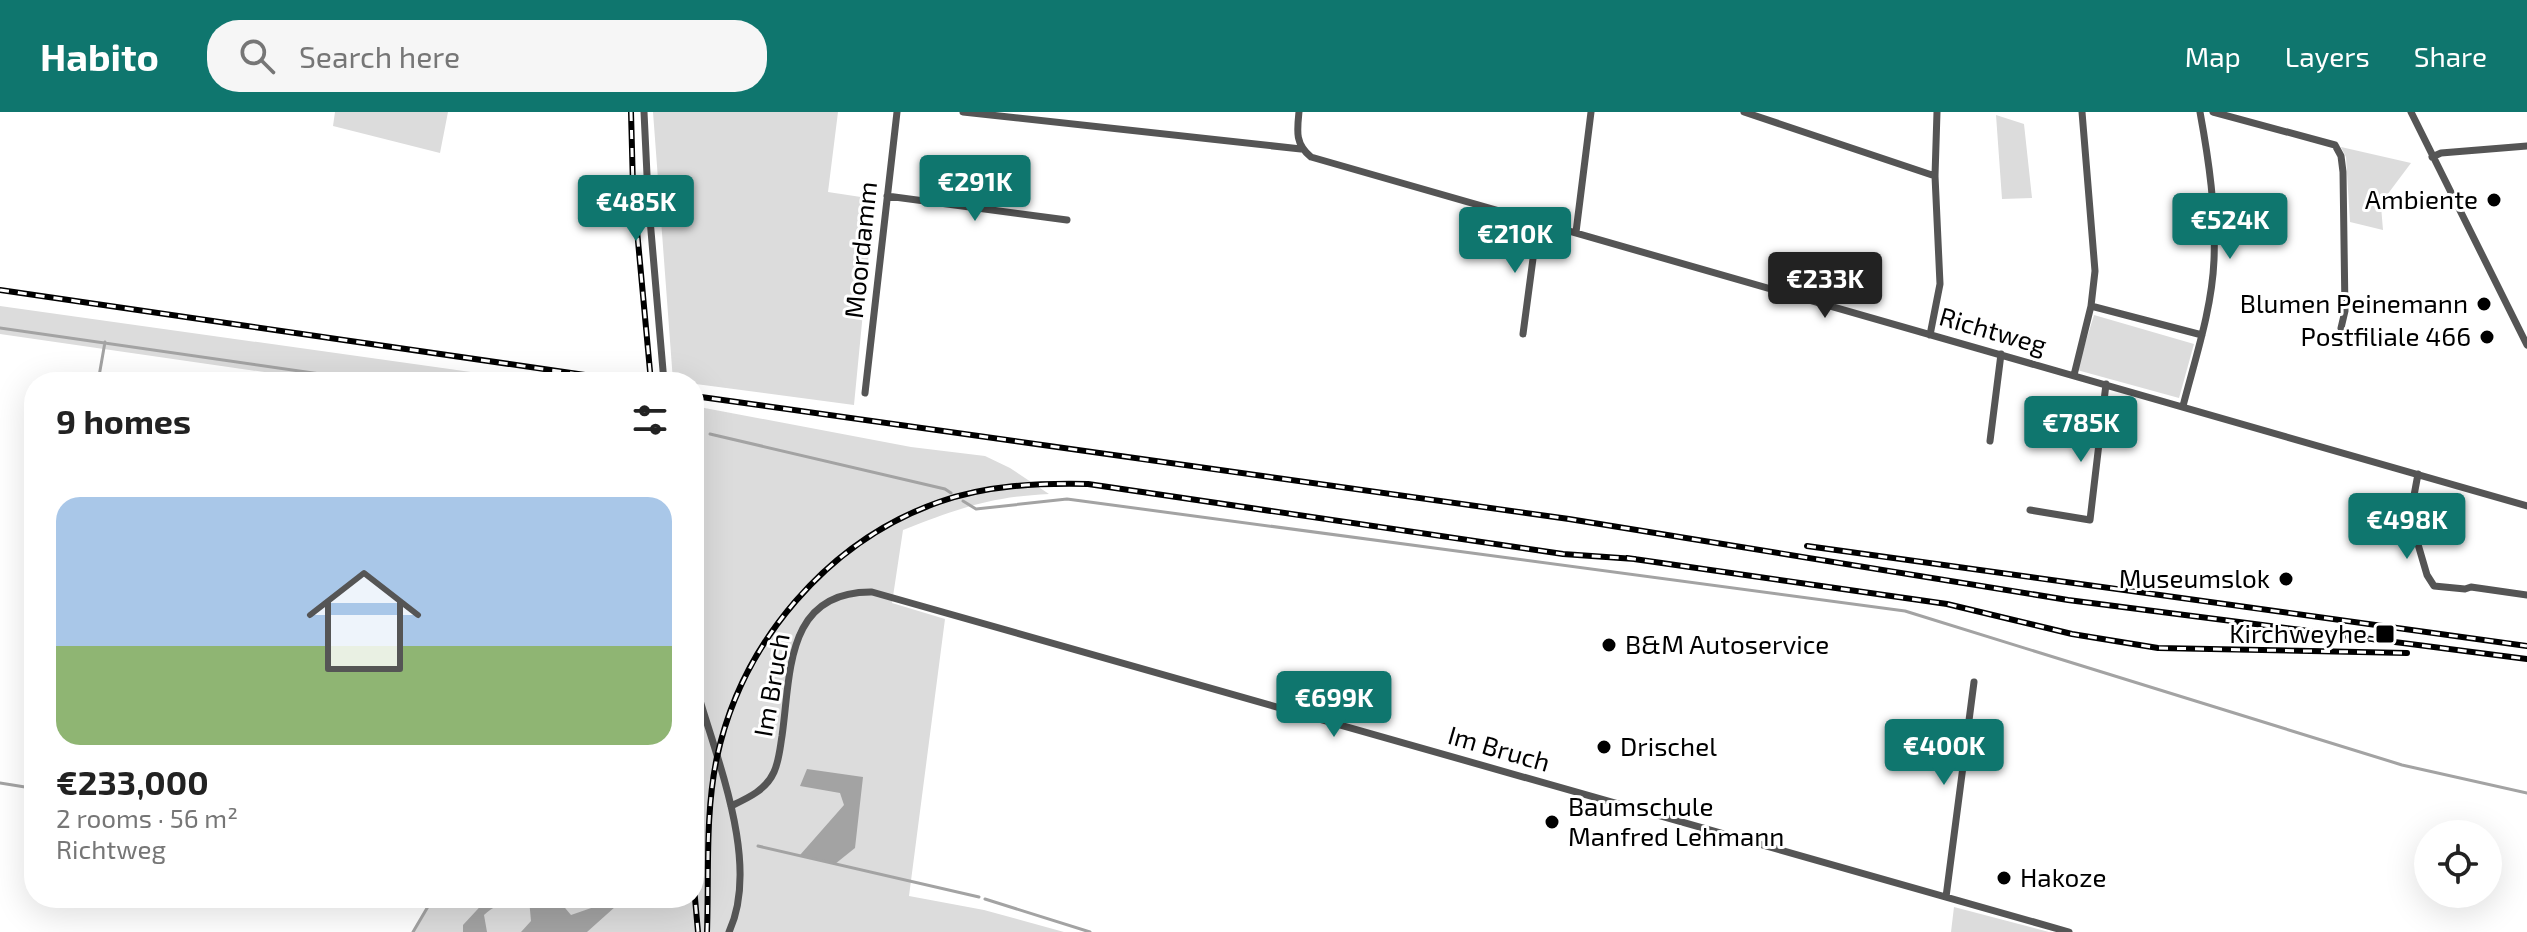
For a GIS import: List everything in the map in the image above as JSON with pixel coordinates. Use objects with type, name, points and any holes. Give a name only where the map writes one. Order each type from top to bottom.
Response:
[{"type":"street","points":[[644,112],[663,372]]},
{"type":"street","name":"Moordamm","points":[[865,393],[897,112]]},
{"type":"street","name":"Richtweg","points":[[963,112],[1301,149],[1311,157],[2527,506]]},
{"type":"street","points":[[1299,112],[1296,134],[1301,149]]},
{"type":"street","points":[[1576,232],[1591,112]]},
{"type":"street","points":[[1744,112],[1935,176]]},
{"type":"street","points":[[1930,335],[1940,284],[1935,176],[1937,112]]},
{"type":"street","points":[[2074,375],[2091,306],[2095,271],[2082,112]]},
{"type":"street","points":[[2183,406],[2202,335],[2214,263],[2213,181],[2200,112]]},
{"type":"street","points":[[2213,112],[2335,145],[2341,156],[2343,172],[2345,311],[2341,328]]},
{"type":"street","points":[[2411,112],[2527,345]]},
{"type":"street","points":[[2432,157],[2441,153],[2527,146]]},
{"type":"street","points":[[887,196],[1067,220]]},
{"type":"street","points":[[1523,334],[1538,221]]},
{"type":"street","points":[[2091,306],[2202,335]]},
{"type":"street","points":[[1990,441],[2001,354]]},
{"type":"street","points":[[2030,510],[2090,520],[2106,384]]},
{"type":"street","points":[[2418,474],[2410,517],[2427,575],[2434,586],[2471,587],[2527,595]]},
{"type":"street","name":"Im Bruch","points":[[731,806],[758,793],[774,774],[793,649],[805,622],[813,612],[836,598],[854,592],[872,592],[2069,932]]},
{"type":"street","points":[[1946,897],[1974,682]]},
{"type":"street","points":[[704,714],[731,806],[739,863],[738,901],[729,932]]},
{"type":"shaded area","points":[[335,112],[448,112],[440,153],[333,126]]},
{"type":"shaded area","points":[[653,112],[838,112],[828,192],[874,199],[854,405],[704,385],[704,372],[672,372]]},
{"type":"shaded area","points":[[1996,115],[2024,124],[2032,198],[2002,199]]},
{"type":"shaded area","points":[[2341,147],[2411,163],[2387,195],[2380,194],[2383,230],[2350,222],[2346,157]]},
{"type":"shaded area","points":[[0,306],[471,372],[264,372],[0,334]]},
{"type":"shaded area","points":[[2094,315],[2194,344],[2179,398],[2077,370]]},
{"type":"shaded area","points":[[704,408],[911,447],[985,456],[1010,468],[1049,494],[974,505],[903,530],[892,603],[945,619],[909,896],[984,910],[1064,932],[414,932],[428,908],[704,908]]},
{"type":"shaded area","points":[[807,769],[863,777],[855,848],[835,864],[800,855],[844,805],[840,793],[800,786]]},
{"type":"shaded area","points":[[1954,907],[2049,932],[1951,932]]},
{"type":"shaded area","points":[[479,908],[493,908],[484,915],[487,932],[463,932],[463,925]]},
{"type":"shaded area","points":[[530,908],[565,908],[571,915],[591,908],[614,908],[587,932],[521,932],[531,921]]},
{"type":"waterway","points":[[0,328],[306,372]]},
{"type":"waterway","points":[[100,372],[105,342]]},
{"type":"waterway","points":[[710,434],[945,489],[951,493]]},
{"type":"waterway","points":[[963,501],[976,509],[1067,499],[1905,611],[2402,765],[2527,793]]},
{"type":"waterway","points":[[0,783],[24,787]]},
{"type":"waterway","points":[[758,846],[979,897]]},
{"type":"waterway","points":[[985,899],[1090,932]]},
{"type":"waterway","points":[[413,932],[427,908]]},
{"type":"railway","points":[[631,112],[633,187],[650,372]]},
{"type":"railway","points":[[0,290],[564,372]]},
{"type":"railway","points":[[704,397],[1569,519],[2068,600],[2527,659]]},
{"type":"railway","points":[[707,932],[713,778],[729,715],[747,674],[769,636],[796,601],[827,570],[861,542],[899,519],[939,502],[1012,486],[1088,484],[1563,554],[1635,559]]},
{"type":"railway","points":[[1807,546],[2527,646]]},
{"type":"railway","points":[[1627,558],[1947,604],[2072,634],[2158,648],[2407,653]]},
{"type":"railway","points":[[696,908],[698,932]]},
{"type":"place","name":"Ambiente","points":[[2494,200]]},
{"type":"place","name":"Blumen Peinemann","points":[[2484,304]]},
{"type":"place","name":"Postfiliale 466","points":[[2487,337]]},
{"type":"place","name":"Museumslok","points":[[2286,579]]},
{"type":"place","name":"Kirchweyhe","points":[[2385,634]]},
{"type":"place","name":"B&M Autoservice","points":[[1609,645]]},
{"type":"place","name":"Drischel","points":[[1604,747]]},
{"type":"place","name":"Baumschule Manfred Lehmann","points":[[1552,822]]},
{"type":"place","name":"Hakoze","points":[[2004,878]]}]
